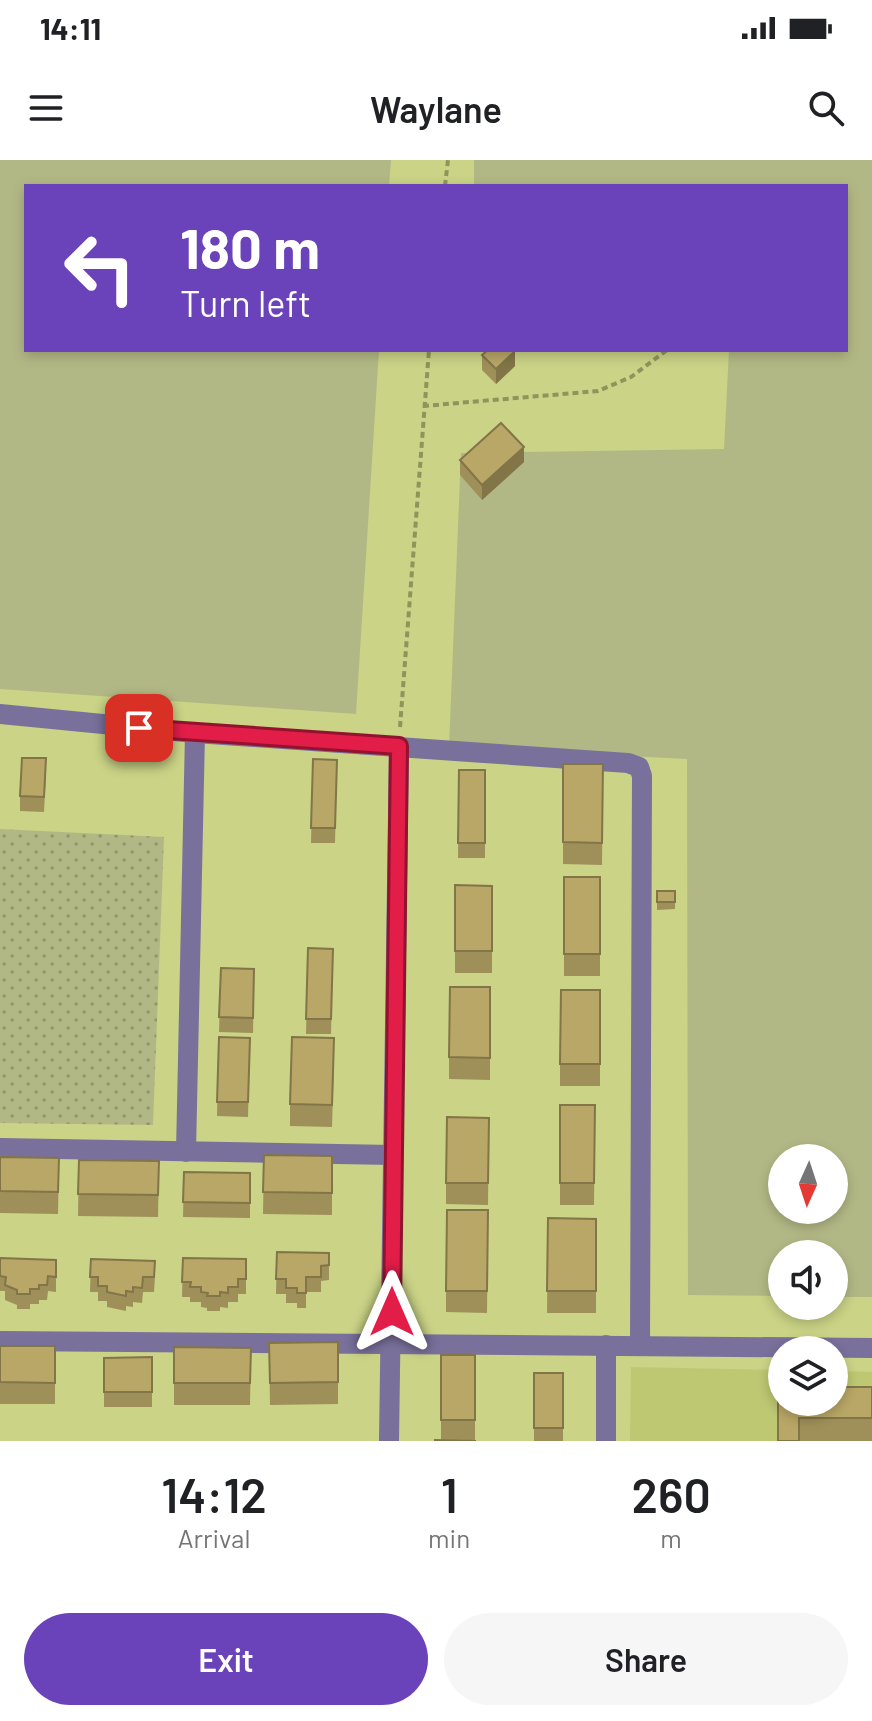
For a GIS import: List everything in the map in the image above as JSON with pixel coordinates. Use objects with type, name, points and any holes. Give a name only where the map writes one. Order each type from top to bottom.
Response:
[{"type":"street","points":[[0,714],[195,733],[628,763],[639,767],[642,776],[640,1345]]},
{"type":"street","points":[[186,1152],[195,733]]},
{"type":"street","points":[[389,1441],[399,746]]},
{"type":"street","points":[[0,1148],[393,1155]]},
{"type":"street","points":[[0,1341],[872,1348]]},
{"type":"street","points":[[606,1345],[606,1441]]},
{"type":"path","points":[[445,184],[448,160]]},
{"type":"path","points":[[399,746],[429,352]]},
{"type":"path","points":[[423,406],[598,391],[631,377],[664,352]]},
{"type":"shaded area","points":[[0,160],[391,160],[389,184],[24,184],[24,352],[379,352],[356,714],[0,689]]},
{"type":"shaded area","points":[[474,160],[872,160],[872,1297],[848,1297],[848,1240],[768,1240],[768,1296],[688,1295],[687,759],[449,747],[461,453],[724,449],[729,352],[848,352],[848,184],[474,184]]},
{"type":"shaded area","points":[[0,829],[164,837],[153,1125],[0,1123]]},
{"type":"shaded area","points":[[631,1367],[768,1370],[768,1416],[848,1416],[848,1371],[872,1372],[872,1441],[630,1441]]},
{"type":"building","points":[[486,352],[514,352],[496,369],[482,355]]},
{"type":"building","points":[[501,423],[524,447],[482,485],[460,460]]},
{"type":"building","points":[[22,758],[46,758],[44,797],[20,796]]},
{"type":"building","points":[[313,759],[337,760],[335,828],[311,828]]},
{"type":"building","points":[[563,764],[603,764],[602,843],[563,842]]},
{"type":"building","points":[[459,770],[485,770],[485,843],[458,843]]},
{"type":"building","points":[[564,877],[600,877],[600,954],[564,954]]},
{"type":"building","points":[[455,885],[492,886],[492,951],[455,951]]},
{"type":"building","points":[[657,891],[675,891],[675,902],[657,902]]},
{"type":"building","points":[[308,948],[333,949],[331,1019],[306,1019]]},
{"type":"building","points":[[221,968],[254,969],[253,1018],[219,1017]]},
{"type":"building","points":[[450,987],[490,987],[490,1058],[449,1057]]},
{"type":"building","points":[[561,990],[600,990],[600,1064],[560,1064]]},
{"type":"building","points":[[219,1037],[250,1038],[248,1102],[217,1102]]},
{"type":"building","points":[[292,1037],[334,1038],[332,1105],[290,1104]]},
{"type":"building","points":[[560,1105],[595,1105],[594,1183],[560,1183]]},
{"type":"building","points":[[447,1117],[489,1118],[488,1183],[446,1183]]},
{"type":"building","points":[[264,1155],[332,1156],[332,1193],[263,1192]]},
{"type":"building","points":[[0,1157],[59,1158],[58,1192],[0,1191]]},
{"type":"building","points":[[79,1160],[159,1161],[158,1195],[78,1194]]},
{"type":"building","points":[[184,1172],[250,1173],[250,1203],[183,1202]]},
{"type":"building","points":[[447,1210],[488,1210],[487,1291],[446,1291]]},
{"type":"building","points":[[548,1218],[596,1219],[596,1291],[547,1291]]},
{"type":"building","points":[[277,1252],[329,1253],[329,1265],[321,1266],[321,1277],[306,1277],[306,1293],[297,1293],[297,1288],[286,1288],[286,1279],[276,1279]]},
{"type":"building","points":[[0,1258],[56,1260],[56,1277],[48,1276],[47,1285],[30,1289],[30,1294],[17,1294],[17,1290],[5,1285],[6,1277],[0,1276]]},
{"type":"building","points":[[183,1258],[246,1259],[246,1279],[238,1279],[238,1287],[228,1287],[228,1293],[207,1296],[208,1293],[201,1292],[201,1287],[190,1287],[191,1282],[182,1282]]},
{"type":"building","points":[[91,1259],[155,1261],[154,1277],[143,1277],[142,1288],[133,1287],[133,1292],[126,1291],[126,1296],[107,1292],[107,1286],[98,1286],[98,1277],[90,1277]]},
{"type":"building","points":[[338,1342],[338,1382],[270,1383],[269,1343]]},
{"type":"building","points":[[0,1346],[55,1346],[55,1383],[0,1382]]},
{"type":"building","points":[[174,1347],[251,1348],[250,1383],[174,1383]]},
{"type":"building","points":[[441,1355],[475,1355],[475,1420],[441,1420]]},
{"type":"building","points":[[152,1357],[152,1392],[104,1392],[104,1358]]},
{"type":"building","points":[[534,1373],[563,1373],[563,1428],[534,1428]]},
{"type":"building","points":[[848,1387],[872,1387],[872,1418],[799,1418],[799,1441],[778,1441],[778,1416],[848,1416]]},
{"type":"route","points":[[139,728],[399,746],[392,1312]]}]
